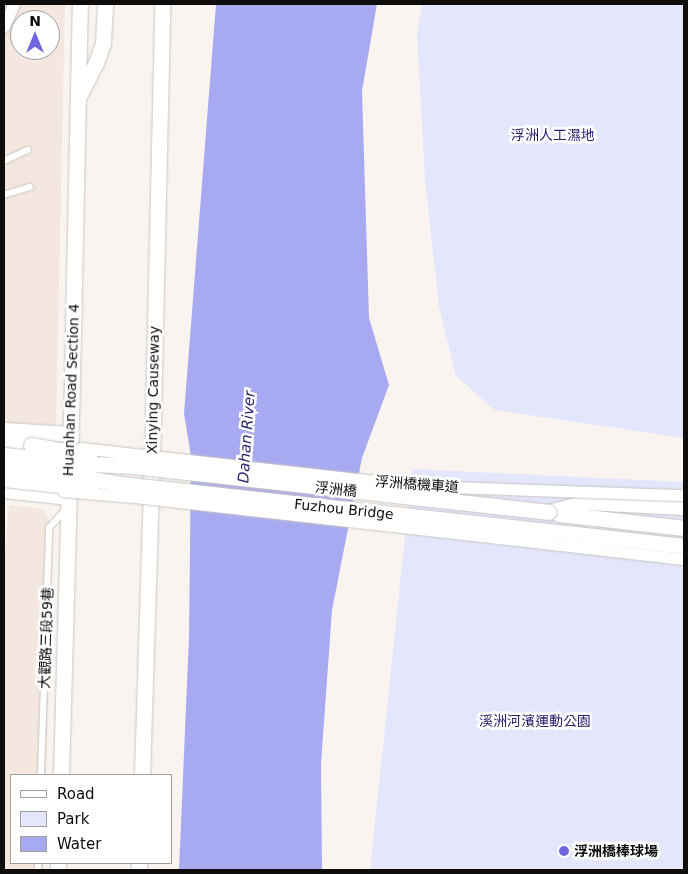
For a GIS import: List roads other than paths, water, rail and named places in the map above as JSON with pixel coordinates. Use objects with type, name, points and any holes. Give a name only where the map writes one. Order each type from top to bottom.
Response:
[{"type":"street","points":[[4,26],[14,4]]},
{"type":"street","name":"Huanhan Road Section 4","points":[[60,774],[80,4]]},
{"type":"street","points":[[78,97],[96,63],[103,43],[105,4]]},
{"type":"street","name":"Xinying Causeway","points":[[142,774],[153,425],[162,4]]},
{"type":"street","points":[[4,430],[70,434]]},
{"type":"street","points":[[4,442],[89,455],[124,465]]},
{"type":"street","name":"浮洲橋機車道","points":[[31,445],[51,444],[420,486],[684,495]]},
{"type":"street","points":[[4,455],[87,464],[124,465]]},
{"type":"street","name":"浮洲橋","points":[[124,465],[548,512]]},
{"type":"street","name":"Fuzhou Bridge","points":[[4,468],[69,475],[121,484],[684,546]]},
{"type":"street","points":[[4,479],[68,486],[121,484]]},
{"type":"street","points":[[4,485],[684,559]]},
{"type":"street","points":[[4,490],[67,502]]},
{"type":"street","points":[[640,495],[684,500]]},
{"type":"street","points":[[548,512],[588,502],[684,507]]},
{"type":"street","points":[[548,512],[684,528]]},
{"type":"lane","points":[[4,161],[28,150]]},
{"type":"lane","points":[[4,195],[30,187]]},
{"type":"lane","name":"大觀路三段59巷","points":[[41,774],[49,528],[67,502]]},
{"type":"water","name":"Dahan River","points":[[216,4],[377,4],[362,91],[369,318],[389,385],[362,458],[332,610],[321,764],[322,870],[179,870],[189,637],[191,456],[184,414]]},
{"type":"place","name":"浮洲橋棒球場","points":[[564,851]]},
{"type":"park label","name":"浮洲人工濕地","points":[[553,135]]},
{"type":"park label","name":"溪洲河濱運動公園","points":[[535,721]]}]
